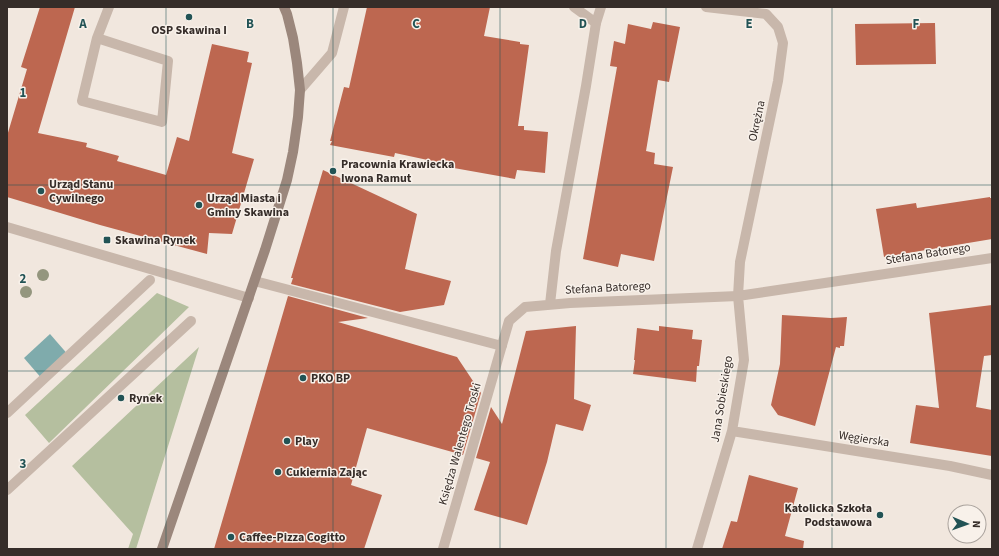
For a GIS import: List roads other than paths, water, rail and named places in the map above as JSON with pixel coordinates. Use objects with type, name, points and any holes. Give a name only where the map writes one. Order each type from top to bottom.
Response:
[{"type":"main road","points":[[162,549],[255,281],[287,180],[293,152],[300,90],[298,62],[284,7]]},
{"type":"street","points":[[97,38],[168,61],[162,122],[82,101],[97,38],[109,7]]},
{"type":"street","points":[[300,90],[332,53],[344,7]]},
{"type":"street","points":[[574,7],[596,22]]},
{"type":"street","points":[[550,304],[556,251],[596,22],[601,7]]},
{"type":"street","name":"Okrężna","points":[[706,7],[766,14],[778,28],[783,44],[778,81],[740,262],[738,296]]},
{"type":"street","points":[[7,227],[249,298]]},
{"type":"street","name":"Stefana Batorego","points":[[502,346],[509,321],[525,307],[550,304],[738,296],[992,258]]},
{"type":"street","points":[[7,413],[150,280]]},
{"type":"street","points":[[255,281],[502,346]]},
{"type":"street","name":"Jana Sobieskiego","points":[[697,549],[732,431],[744,360],[738,296]]},
{"type":"street","points":[[7,490],[191,322]]},
{"type":"street","name":"Księdza Walentego Troski","points":[[443,549],[502,346]]},
{"type":"street","name":"Węgierska","points":[[732,431],[992,474]]},
{"type":"water","points":[[50,334],[70,357],[43,380],[24,358]]},
{"type":"place","name":"OSP Skawina I","points":[[189,17]]},
{"type":"place","name":"Pracownia Krawiecka Iwona Ramut","points":[[333,171]]},
{"type":"place","name":"Urząd Stanu Cywilnego","points":[[41,191]]},
{"type":"place","name":"Urząd Miasta i Gminy Skawina","points":[[199,205]]},
{"type":"place","name":"Skawina Rynek","points":[[107,240]]},
{"type":"place","name":"PKO BP","points":[[303,378]]},
{"type":"place","name":"Rynek","points":[[121,398]]},
{"type":"place","name":"Play","points":[[287,441]]},
{"type":"place","name":"Cukiernia Zając","points":[[278,472]]},
{"type":"place","name":"Katolicka Szkoła Podstawowa","points":[[880,515]]},
{"type":"place","name":"Caffee-Pizza Cogitto","points":[[231,537]]}]
